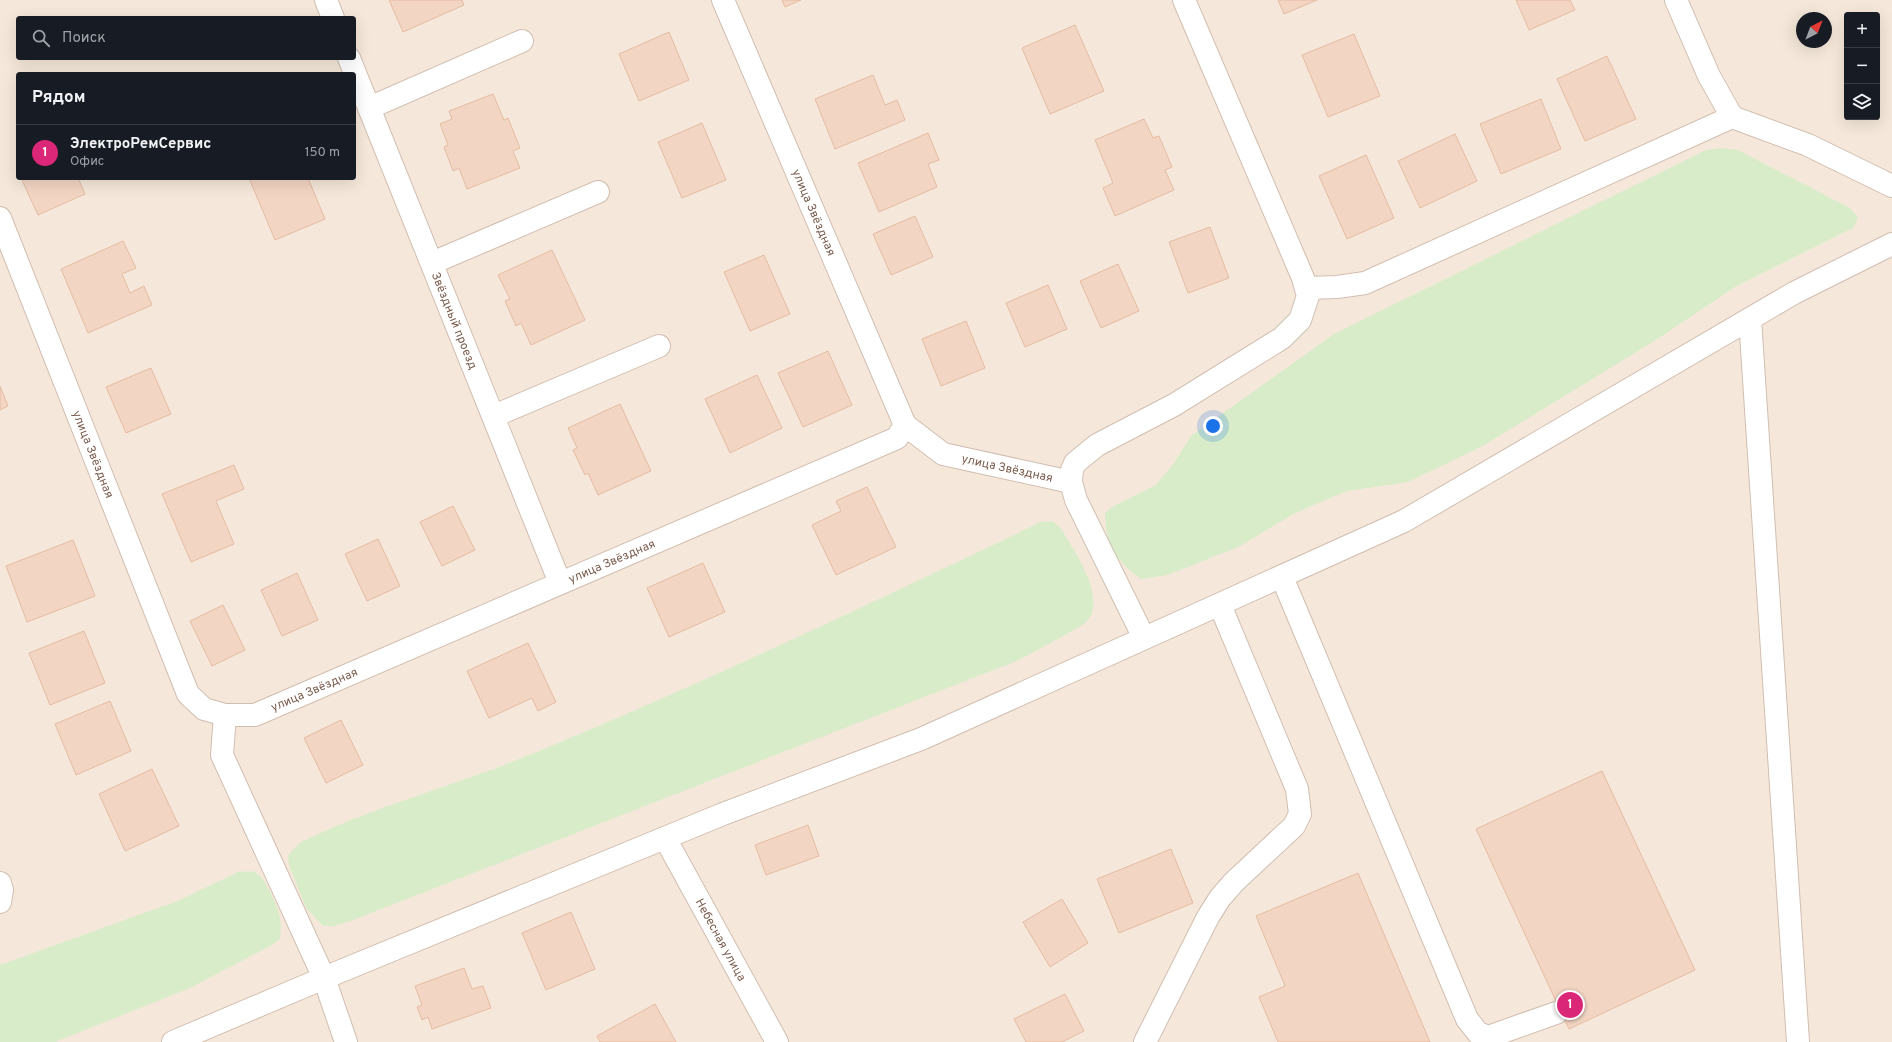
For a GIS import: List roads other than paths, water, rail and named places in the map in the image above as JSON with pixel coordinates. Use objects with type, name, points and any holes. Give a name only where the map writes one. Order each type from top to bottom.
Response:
[{"type":"street","points":[[326,0],[332,16]]},
{"type":"street","name":"улица Звёздная","points":[[723,0],[905,425],[944,454],[1071,482]]},
{"type":"street","points":[[1144,638],[1076,500],[1071,482],[1072,470],[1075,463],[1097,445],[1174,405],[1282,338],[1300,320],[1308,296],[1303,278],[1184,0]]},
{"type":"street","points":[[1676,0],[1709,76],[1732,117],[1808,145],[1892,186]]},
{"type":"street","points":[[369,108],[522,42]]},
{"type":"street","name":"Звёздный проезд","points":[[350,60],[355,72]]},
{"type":"street","name":"Звёздный проезд","points":[[356,76],[560,583]]},
{"type":"street","points":[[1306,288],[1337,287],[1365,283],[1732,117]]},
{"type":"street","points":[[432,263],[598,192]]},
{"type":"street","name":"улица Звёздная","points":[[0,218],[188,694],[204,709],[225,715],[255,715],[897,438],[905,425]]},
{"type":"street","points":[[172,1042],[665,838],[921,739],[1404,521],[1794,293],[1892,244]]},
{"type":"street","points":[[1750,319],[1798,1042]]},
{"type":"street","points":[[494,416],[659,346]]},
{"type":"street","points":[[1282,577],[1467,1019],[1478,1033],[1488,1037],[1556,1013]]},
{"type":"street","points":[[1145,1042],[1208,917],[1220,898],[1234,882],[1290,830],[1300,814],[1297,789],[1220,605]]},
{"type":"street","points":[[225,715],[222,755],[324,978],[346,1042]]},
{"type":"street","name":"Небесная улица","points":[[665,838],[777,1042]]},
{"type":"street","points":[[0,883],[2,890],[0,902]]},
{"type":"place","name":"ЭлектроРемСервис","points":[[1570,1005]]}]
